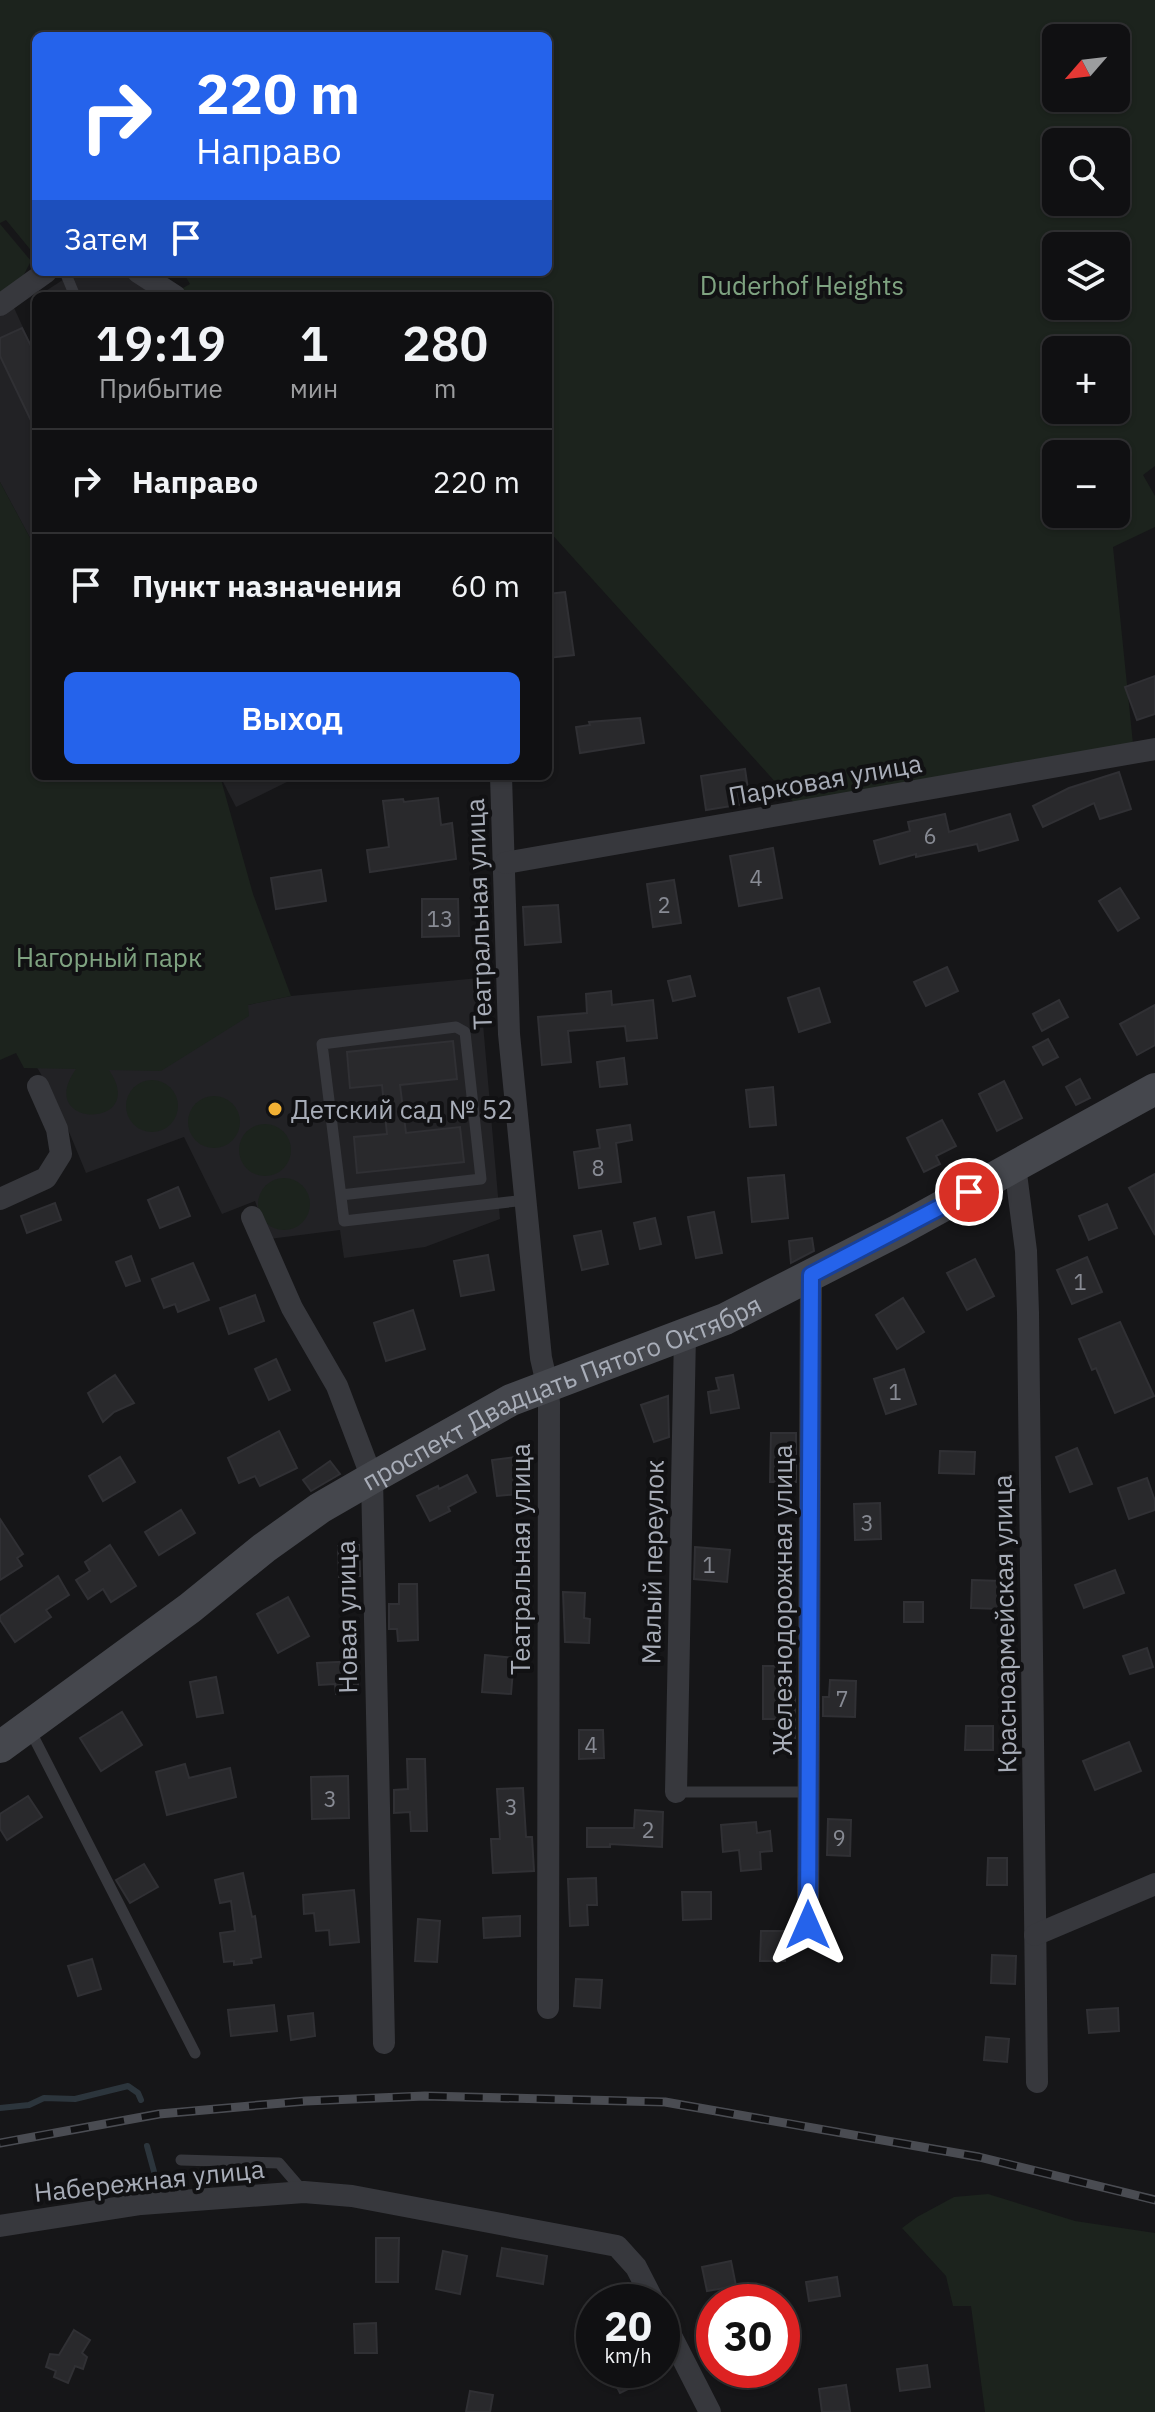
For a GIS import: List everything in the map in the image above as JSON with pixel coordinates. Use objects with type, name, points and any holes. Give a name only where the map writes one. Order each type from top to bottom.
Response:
[{"type":"street","points":[[0,305],[40,276]]},
{"type":"street","points":[[144,276],[169,292]]},
{"type":"street","name":"Парковая улица","points":[[505,863],[1155,749]]},
{"type":"street","name":"Театральная улица","points":[[501,780],[509,1034],[541,1358],[547,1384],[548,2008]]},
{"type":"street","points":[[0,1199],[46,1178],[61,1154],[57,1129],[38,1086]]},
{"type":"street","name":"проспект Двадцать Пятого Октября","points":[[10,1735],[190,1608],[264,1548],[320,1508],[372,1478],[511,1400],[725,1319],[899,1230],[1155,1089]]},
{"type":"street","name":"Красноармейская улица","points":[[1015,1166],[1026,1251],[1028,1298],[1037,2082]]},
{"type":"street","name":"Новая улица","points":[[252,1217],[292,1308],[337,1386],[372,1478],[384,2043]]},
{"type":"street","name":"Железнодорожная улица","points":[[808,1925],[811,1275]]},
{"type":"street","name":"Малый переулок","points":[[676,1792],[685,1334]]},
{"type":"street","points":[[1035,1935],[1155,1884]]},
{"type":"street","name":"Набережная улица","points":[[0,2226],[141,2204],[304,2192],[352,2196],[617,2246],[636,2267],[645,2284]]},
{"type":"street","points":[[680,2353],[710,2412]]},
{"type":"lane","points":[[341,1195],[481,1179],[465,1032],[456,1027],[322,1044],[344,1221],[527,1200]]},
{"type":"lane","points":[[10,1735],[195,2053]]},
{"type":"lane","points":[[676,1792],[809,1792]]},
{"type":"lane","points":[[181,2160],[279,2163],[304,2192]]},
{"type":"shaded area","points":[[69,276],[129,276],[157,292],[44,292]]},
{"type":"shaded area","points":[[0,291],[10,299],[32,347],[32,542],[0,482]]},
{"type":"shaded area","points":[[222,780],[291,780],[236,807]]},
{"type":"shaded area","name":"Детский сад № 52","points":[[479,978],[500,1219],[425,1247],[344,1258],[340,1230],[269,1239],[255,1201],[222,1214],[184,1137],[86,1173],[55,1098],[35,1064],[86,1038],[291,996]]},
{"type":"green space","name":"Duderhof Heights","points":[[0,0],[1155,0],[1155,466],[1143,475],[1155,496],[1155,527],[1113,547],[1133,744],[797,806],[552,534],[552,292],[176,292],[190,284],[185,276],[552,276],[552,32],[32,32],[32,252],[6,220],[0,223]]},
{"type":"green space","points":[[0,224],[31,261],[21,280],[0,295]]},
{"type":"green space","name":"Нагорный парк","points":[[0,482],[32,542],[32,780],[221,780],[253,894],[291,996],[248,1005],[249,1016],[161,1071],[109,1070],[118,1090],[115,1104],[105,1112],[78,1112],[69,1103],[67,1089],[76,1069],[24,1068],[16,1053],[0,1060]]},
{"type":"green space","points":[[152,1080],[170,1088],[178,1106],[170,1124],[152,1132],[134,1124],[126,1106],[134,1088]]},
{"type":"green space","points":[[214,1096],[232,1104],[240,1122],[232,1140],[214,1148],[196,1140],[188,1122],[196,1104]]},
{"type":"green space","points":[[265,1124],[283,1132],[291,1150],[283,1168],[265,1176],[247,1168],[239,1150],[247,1132]]},
{"type":"green space","points":[[284,1178],[302,1186],[310,1204],[302,1222],[284,1230],[266,1222],[258,1204],[266,1186]]},
{"type":"green space","points":[[988,2194],[1075,2221],[1155,2233],[1155,2412],[985,2412],[971,2306],[953,2306],[946,2276],[902,2228],[954,2197]]},
{"type":"building","points":[[22,328],[32,348],[32,423],[0,356],[0,338]]},
{"type":"building","points":[[565,592],[574,655],[552,658],[552,594]]},
{"type":"building","points":[[1155,676],[1155,714],[1137,720],[1125,687]]},
{"type":"building","points":[[640,718],[644,743],[580,753],[576,727],[590,725],[589,722]]},
{"type":"building","points":[[745,769],[750,803],[706,810],[701,776]]},
{"type":"building","points":[[1119,772],[1131,809],[1100,819],[1094,803],[1043,827],[1033,806],[1069,788]]},
{"type":"building","points":[[438,798],[441,825],[452,823],[456,859],[370,872],[367,850],[389,847],[383,801]]},
{"type":"building","points":[[945,814],[949,832],[1010,814],[1018,840],[979,851],[977,844],[916,857],[916,854],[880,864],[874,841],[910,831],[908,822]]},
{"type":"building","points":[[773,848],[782,898],[739,906],[730,856]]},
{"type":"building","points":[[321,870],[326,901],[276,909],[271,878]]},
{"type":"building","points":[[674,880],[681,923],[653,927],[647,884]]},
{"type":"building","points":[[1120,888],[1139,918],[1118,931],[1099,901]]},
{"type":"building","points":[[422,899],[458,899],[459,936],[422,937]]},
{"type":"building","points":[[558,905],[561,942],[525,945],[523,907]]},
{"type":"building","points":[[947,967],[958,991],[926,1006],[914,982]]},
{"type":"building","points":[[690,976],[695,996],[673,1001],[668,981]]},
{"type":"building","points":[[819,988],[830,1022],[799,1032],[788,998]]},
{"type":"building","points":[[611,991],[612,1005],[653,1000],[657,1038],[627,1041],[625,1026],[568,1031],[571,1062],[542,1065],[538,1017],[587,1013],[586,994]]},
{"type":"building","points":[[1059,1000],[1068,1017],[1042,1031],[1033,1014]]},
{"type":"building","points":[[1155,1005],[1155,1045],[1137,1055],[1120,1024]]},
{"type":"building","points":[[1048,1039],[1058,1057],[1043,1065],[1033,1047]]},
{"type":"building","points":[[453,1041],[457,1079],[400,1085],[406,1133],[460,1127],[464,1162],[357,1173],[354,1137],[387,1134],[382,1085],[350,1088],[347,1052]]},
{"type":"building","points":[[624,1058],[627,1084],[600,1087],[597,1062]]},
{"type":"building","points":[[1080,1079],[1090,1098],[1076,1105],[1066,1087]]},
{"type":"building","points":[[1004,1081],[1022,1118],[997,1131],[979,1094]]},
{"type":"building","points":[[773,1087],[776,1125],[750,1127],[746,1090]]},
{"type":"building","points":[[942,1120],[956,1146],[936,1156],[940,1164],[924,1172],[907,1138]]},
{"type":"building","points":[[630,1125],[632,1140],[616,1143],[621,1182],[579,1188],[574,1152],[600,1148],[597,1130]]},
{"type":"building","points":[[1155,1174],[1155,1235],[1129,1188]]},
{"type":"building","points":[[784,1175],[788,1218],[752,1222],[748,1178]]},
{"type":"building","points":[[178,1187],[190,1216],[160,1228],[148,1200]]},
{"type":"building","points":[[55,1203],[61,1220],[27,1233],[21,1216]]},
{"type":"building","points":[[1107,1204],[1117,1228],[1089,1240],[1079,1216]]},
{"type":"building","points":[[714,1212],[722,1253],[696,1258],[688,1217]]},
{"type":"building","points":[[655,1218],[661,1244],[640,1249],[634,1223]]},
{"type":"building","points":[[601,1231],[608,1264],[582,1270],[574,1236]]},
{"type":"building","points":[[812,1238],[814,1251],[791,1263],[789,1241]]},
{"type":"building","points":[[488,1255],[494,1290],[461,1296],[454,1261]]},
{"type":"building","points":[[131,1256],[140,1281],[126,1286],[116,1262]]},
{"type":"building","points":[[1087,1257],[1102,1292],[1072,1304],[1057,1270]]},
{"type":"building","points":[[975,1259],[994,1296],[967,1310],[947,1273]]},
{"type":"building","points":[[193,1263],[209,1300],[178,1312],[175,1304],[164,1308],[152,1279]]},
{"type":"building","points":[[255,1295],[264,1321],[229,1334],[220,1308]]},
{"type":"building","points":[[903,1298],[924,1332],[897,1349],[876,1315]]},
{"type":"building","points":[[413,1310],[425,1349],[386,1361],[374,1323]]},
{"type":"building","points":[[1120,1322],[1154,1396],[1115,1413],[1096,1368],[1092,1370],[1079,1339]]},
{"type":"building","points":[[276,1359],[290,1390],[269,1400],[255,1369]]},
{"type":"building","points":[[904,1369],[916,1404],[886,1414],[874,1379]]},
{"type":"building","points":[[115,1375],[134,1403],[114,1412],[103,1422],[88,1393]]},
{"type":"building","points":[[733,1375],[739,1408],[711,1413],[708,1392],[719,1390],[716,1378]]},
{"type":"building","points":[[668,1396],[669,1437],[654,1442],[641,1405]]},
{"type":"building","points":[[279,1431],[297,1468],[260,1486],[255,1476],[239,1483],[228,1458]]},
{"type":"building","points":[[771,1433],[796,1433],[796,1482],[770,1482]]},
{"type":"building","points":[[1077,1448],[1092,1484],[1070,1492],[1056,1457]]},
{"type":"building","points":[[940,1451],[975,1452],[974,1474],[939,1473]]},
{"type":"building","points":[[524,1456],[528,1493],[497,1496],[492,1460]]},
{"type":"building","points":[[120,1457],[135,1482],[103,1501],[89,1476]]},
{"type":"building","points":[[330,1461],[340,1474],[311,1491],[303,1480]]},
{"type":"building","points":[[467,1475],[476,1492],[430,1521],[417,1496]]},
{"type":"building","points":[[1147,1478],[1155,1510],[1129,1519],[1118,1488]]},
{"type":"building","points":[[880,1503],[881,1539],[855,1540],[854,1504]]},
{"type":"building","points":[[181,1510],[195,1533],[159,1555],[145,1532]]},
{"type":"building","points":[[0,1519],[23,1554],[17,1558],[22,1566],[0,1580]]},
{"type":"building","points":[[110,1545],[136,1586],[111,1602],[103,1589],[88,1599],[76,1580],[90,1571],[85,1562]]},
{"type":"building","points":[[359,1545],[360,1576],[339,1577],[338,1546]]},
{"type":"building","points":[[695,1547],[730,1550],[727,1582],[694,1579]]},
{"type":"building","points":[[1115,1570],[1124,1593],[1084,1608],[1075,1585]]},
{"type":"building","points":[[58,1576],[69,1595],[46,1610],[51,1617],[15,1642],[0,1616]]},
{"type":"building","points":[[972,1580],[1001,1581],[1000,1609],[971,1608]]},
{"type":"building","points":[[399,1584],[417,1584],[418,1640],[398,1641],[397,1629],[389,1629],[389,1604],[399,1604]]},
{"type":"building","points":[[563,1592],[585,1593],[584,1618],[590,1619],[589,1643],[565,1642]]},
{"type":"building","points":[[288,1597],[309,1636],[278,1653],[257,1614]]},
{"type":"building","points":[[904,1602],[923,1602],[923,1622],[904,1622]]},
{"type":"building","points":[[1147,1648],[1153,1667],[1130,1674],[1123,1656]]},
{"type":"building","points":[[485,1655],[514,1658],[511,1694],[482,1692]]},
{"type":"building","points":[[358,1661],[358,1692],[336,1694],[335,1684],[319,1685],[317,1663]]},
{"type":"building","points":[[763,1666],[789,1666],[789,1697],[795,1697],[795,1738],[785,1738],[785,1719],[763,1719]]},
{"type":"building","points":[[216,1677],[223,1713],[197,1717],[190,1682]]},
{"type":"building","points":[[830,1680],[856,1681],[855,1717],[823,1716],[823,1697],[829,1697]]},
{"type":"building","points":[[122,1712],[142,1745],[101,1771],[80,1738]]},
{"type":"building","points":[[966,1726],[993,1726],[993,1750],[965,1750]]},
{"type":"building","points":[[579,1730],[603,1730],[604,1758],[579,1759]]},
{"type":"building","points":[[1129,1742],[1141,1771],[1095,1790],[1083,1761]]},
{"type":"building","points":[[407,1759],[425,1759],[427,1831],[411,1831],[410,1812],[394,1813],[394,1790],[408,1789]]},
{"type":"building","points":[[185,1764],[189,1778],[230,1768],[236,1797],[167,1815],[156,1772]]},
{"type":"building","points":[[348,1776],[349,1818],[312,1819],[311,1777]]},
{"type":"building","points":[[523,1788],[526,1837],[532,1837],[534,1871],[493,1873],[491,1839],[500,1839],[497,1789]]},
{"type":"building","points":[[28,1796],[42,1817],[7,1840],[0,1829],[0,1814]]},
{"type":"building","points":[[635,1810],[663,1812],[662,1847],[610,1844],[610,1847],[587,1847],[587,1828],[634,1828]]},
{"type":"building","points":[[828,1819],[851,1820],[850,1856],[827,1855]]},
{"type":"building","points":[[756,1822],[757,1833],[770,1831],[772,1851],[760,1852],[761,1869],[741,1871],[739,1850],[723,1852],[721,1825]]},
{"type":"building","points":[[988,1858],[1007,1858],[1007,1885],[987,1885]]},
{"type":"building","points":[[144,1864],[158,1887],[130,1903],[116,1880]]},
{"type":"building","points":[[243,1873],[252,1917],[255,1916],[261,1957],[251,1959],[252,1963],[234,1965],[234,1961],[224,1962],[220,1933],[235,1931],[231,1901],[220,1903],[215,1880]]},
{"type":"building","points":[[596,1878],[597,1905],[587,1905],[588,1925],[570,1926],[568,1879]]},
{"type":"building","points":[[354,1890],[359,1942],[330,1945],[329,1930],[316,1931],[314,1913],[304,1914],[303,1895]]},
{"type":"building","points":[[682,1892],[711,1892],[711,1919],[683,1920]]},
{"type":"building","points":[[520,1916],[520,1936],[484,1938],[483,1918]]},
{"type":"building","points":[[418,1919],[440,1921],[437,1962],[415,1961]]},
{"type":"building","points":[[761,1931],[785,1931],[785,1961],[760,1961]]},
{"type":"building","points":[[992,1955],[1016,1956],[1015,1984],[991,1983]]},
{"type":"building","points":[[92,1959],[101,1989],[78,1996],[68,1966]]},
{"type":"building","points":[[576,1979],[602,1980],[600,2008],[574,2006]]},
{"type":"building","points":[[274,2005],[277,2031],[231,2036],[228,2010]]},
{"type":"building","points":[[1118,2008],[1119,2031],[1089,2033],[1087,2010]]},
{"type":"building","points":[[313,2013],[315,2036],[291,2040],[288,2016]]},
{"type":"building","points":[[986,2037],[1009,2039],[1007,2062],[984,2060]]},
{"type":"building","points":[[376,2238],[399,2238],[398,2282],[376,2282]]},
{"type":"building","points":[[502,2248],[547,2256],[543,2284],[497,2276]]},
{"type":"building","points":[[443,2251],[467,2256],[460,2294],[436,2289]]},
{"type":"building","points":[[731,2261],[736,2284],[706,2284],[702,2267]]},
{"type":"building","points":[[837,2277],[840,2296],[809,2301],[806,2282]]},
{"type":"building","points":[[376,2323],[377,2353],[355,2353],[354,2324]]},
{"type":"building","points":[[74,2330],[90,2340],[82,2353],[87,2357],[83,2369],[75,2366],[68,2383],[54,2377],[56,2371],[46,2367],[50,2354],[59,2355]]},
{"type":"building","points":[[927,2365],[930,2387],[900,2391],[897,2369]]},
{"type":"building","points":[[846,2385],[850,2411],[822,2412],[819,2389]]},
{"type":"building","points":[[470,2391],[493,2395],[490,2412],[466,2412]]},
{"type":"waterway","points":[[0,2108],[29,2105],[44,2098],[75,2099],[128,2086],[138,2093],[141,2100]]},
{"type":"waterway","points":[[147,2146],[156,2179],[185,2192]]},
{"type":"railway","points":[[0,2143],[159,2114],[306,2101],[425,2096],[665,2102],[979,2157],[1155,2200]]},
{"type":"place","name":"Детский сад № 52","points":[[275,1109]]},
{"type":"route","points":[[808,1925],[811,1275],[969,1192]]}]
